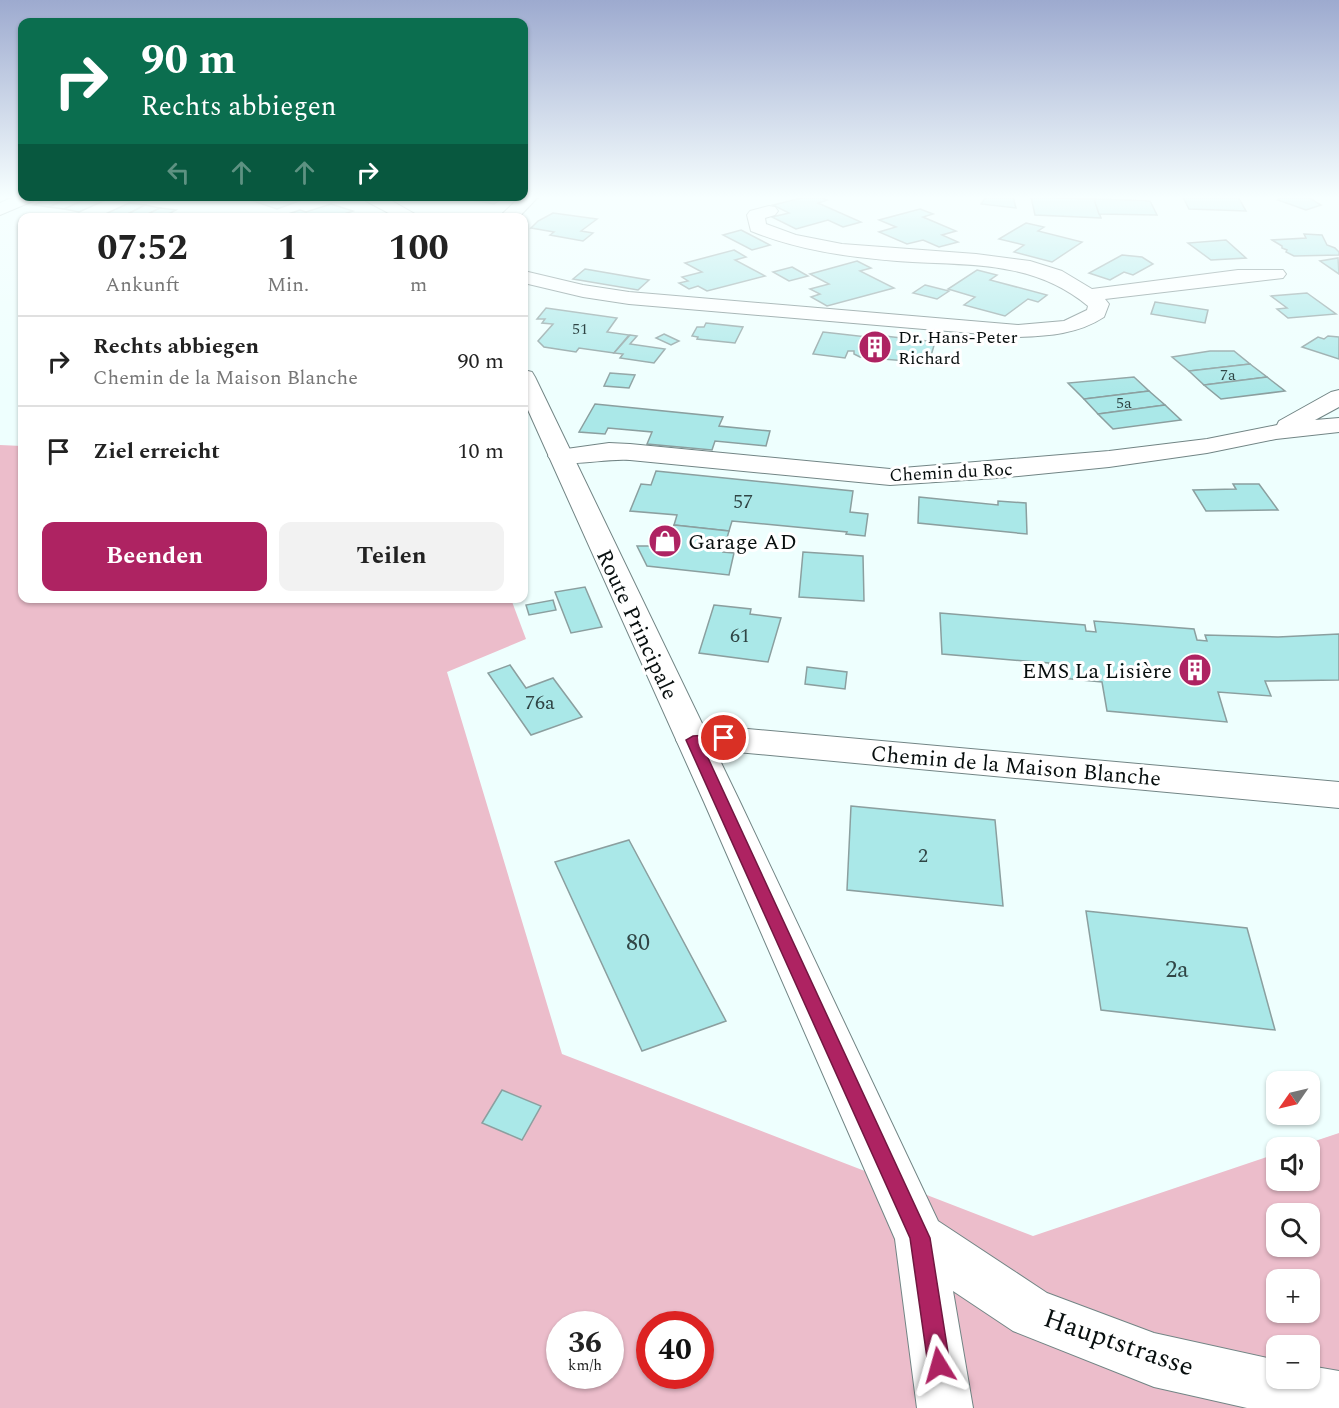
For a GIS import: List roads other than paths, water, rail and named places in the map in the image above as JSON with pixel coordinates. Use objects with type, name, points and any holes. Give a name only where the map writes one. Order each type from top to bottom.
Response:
[{"type":"street","points":[[528,278],[583,291],[629,298],[1017,331],[1059,330],[1084,323],[1097,313],[1099,304],[1077,285],[1007,263]]},
{"type":"street","points":[[1090,295],[1238,276],[1276,274]]},
{"type":"street","name":"Route Principale","points":[[528,386],[693,740],[920,1238],[945,1408]]},
{"type":"street","points":[[1276,432],[1339,397]]},
{"type":"street","name":"Chemin du Roc","points":[[561,456],[609,451],[630,452],[890,477],[997,470],[1108,459],[1207,446],[1276,432],[1339,425]]},
{"type":"street","name":"Chemin de la Maison Blanche","points":[[693,740],[715,738],[1339,795]]},
{"type":"street","name":"Hauptstrasse","points":[[920,1238],[1032,1313],[1143,1355],[1279,1388],[1339,1398]]},
{"type":"place","name":"Dr. Hans-Peter Richard","points":[[875,347]]},
{"type":"place","name":"Garage AD","points":[[665,541]]},
{"type":"place","name":"EMS La Lisière","points":[[1195,670]]}]
